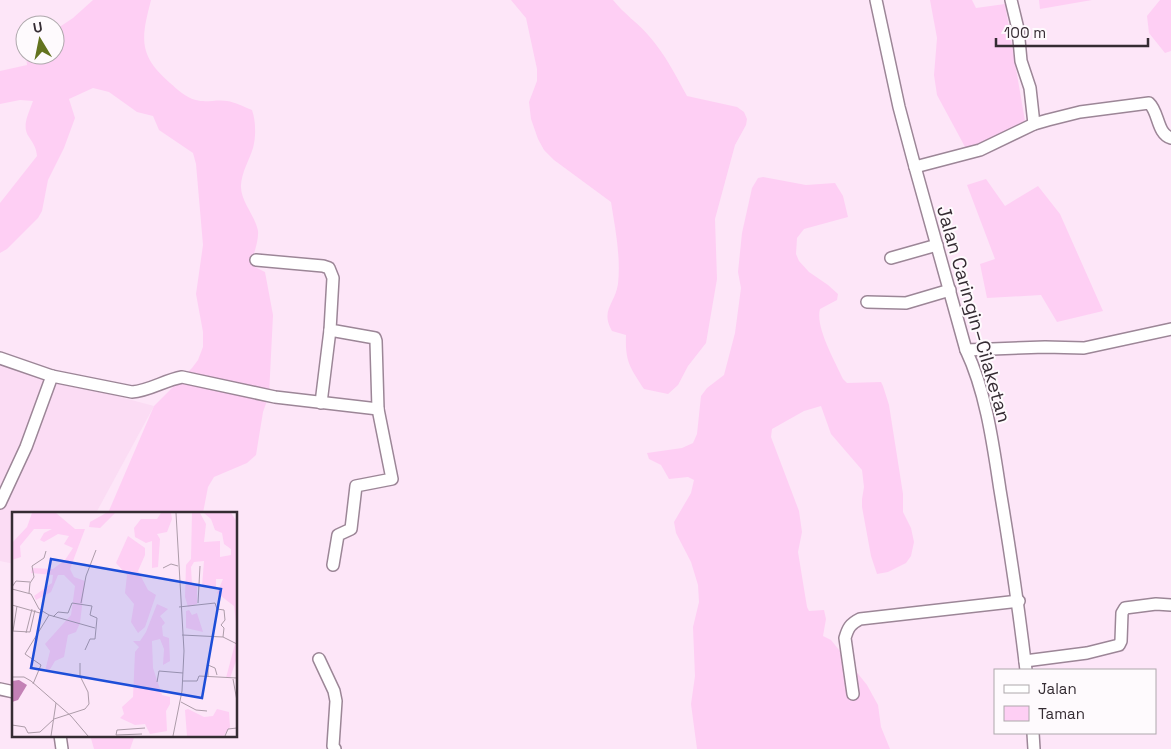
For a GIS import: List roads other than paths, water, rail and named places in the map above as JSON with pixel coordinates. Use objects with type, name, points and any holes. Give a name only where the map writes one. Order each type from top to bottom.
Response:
[{"type":"street","name":"Jalan Caringin–Cilaketan","points":[[876,0],[899,106],[915,168],[966,350],[976,371],[995,456],[1018,601],[1026,666]]},
{"type":"street","points":[[1010,0],[1018,29],[1021,61],[1030,88],[1034,124]]},
{"type":"street","points":[[915,168],[980,150],[1034,124],[1080,112],[1149,103],[1153,107],[1163,133],[1168,138],[1171,138]]},
{"type":"street","points":[[891,258],[937,245]]},
{"type":"street","points":[[256,260],[329,268],[333,278],[330,330],[321,403]]},
{"type":"street","points":[[867,302],[906,303],[950,290]]},
{"type":"street","points":[[966,350],[1044,347],[1084,348],[1171,329]]},
{"type":"street","points":[[330,330],[375,338],[378,409],[392,479],[356,486],[351,529],[338,535],[333,565]]},
{"type":"street","points":[[0,358],[52,376],[132,392],[138,392],[170,379],[182,377],[275,397],[378,409]]},
{"type":"street","points":[[0,503],[26,447],[52,376]]},
{"type":"street","points":[[853,694],[846,638],[847,630],[852,623],[860,620],[1018,601]]},
{"type":"street","points":[[1026,666],[1119,645],[1121,641],[1122,613],[1125,608],[1171,604]]},
{"type":"street","points":[[319,659],[335,696],[333,746],[335,749]]},
{"type":"street","points":[[1033,734],[1034,749]]},
{"type":"street","points":[[60,736],[62,749]]}]
